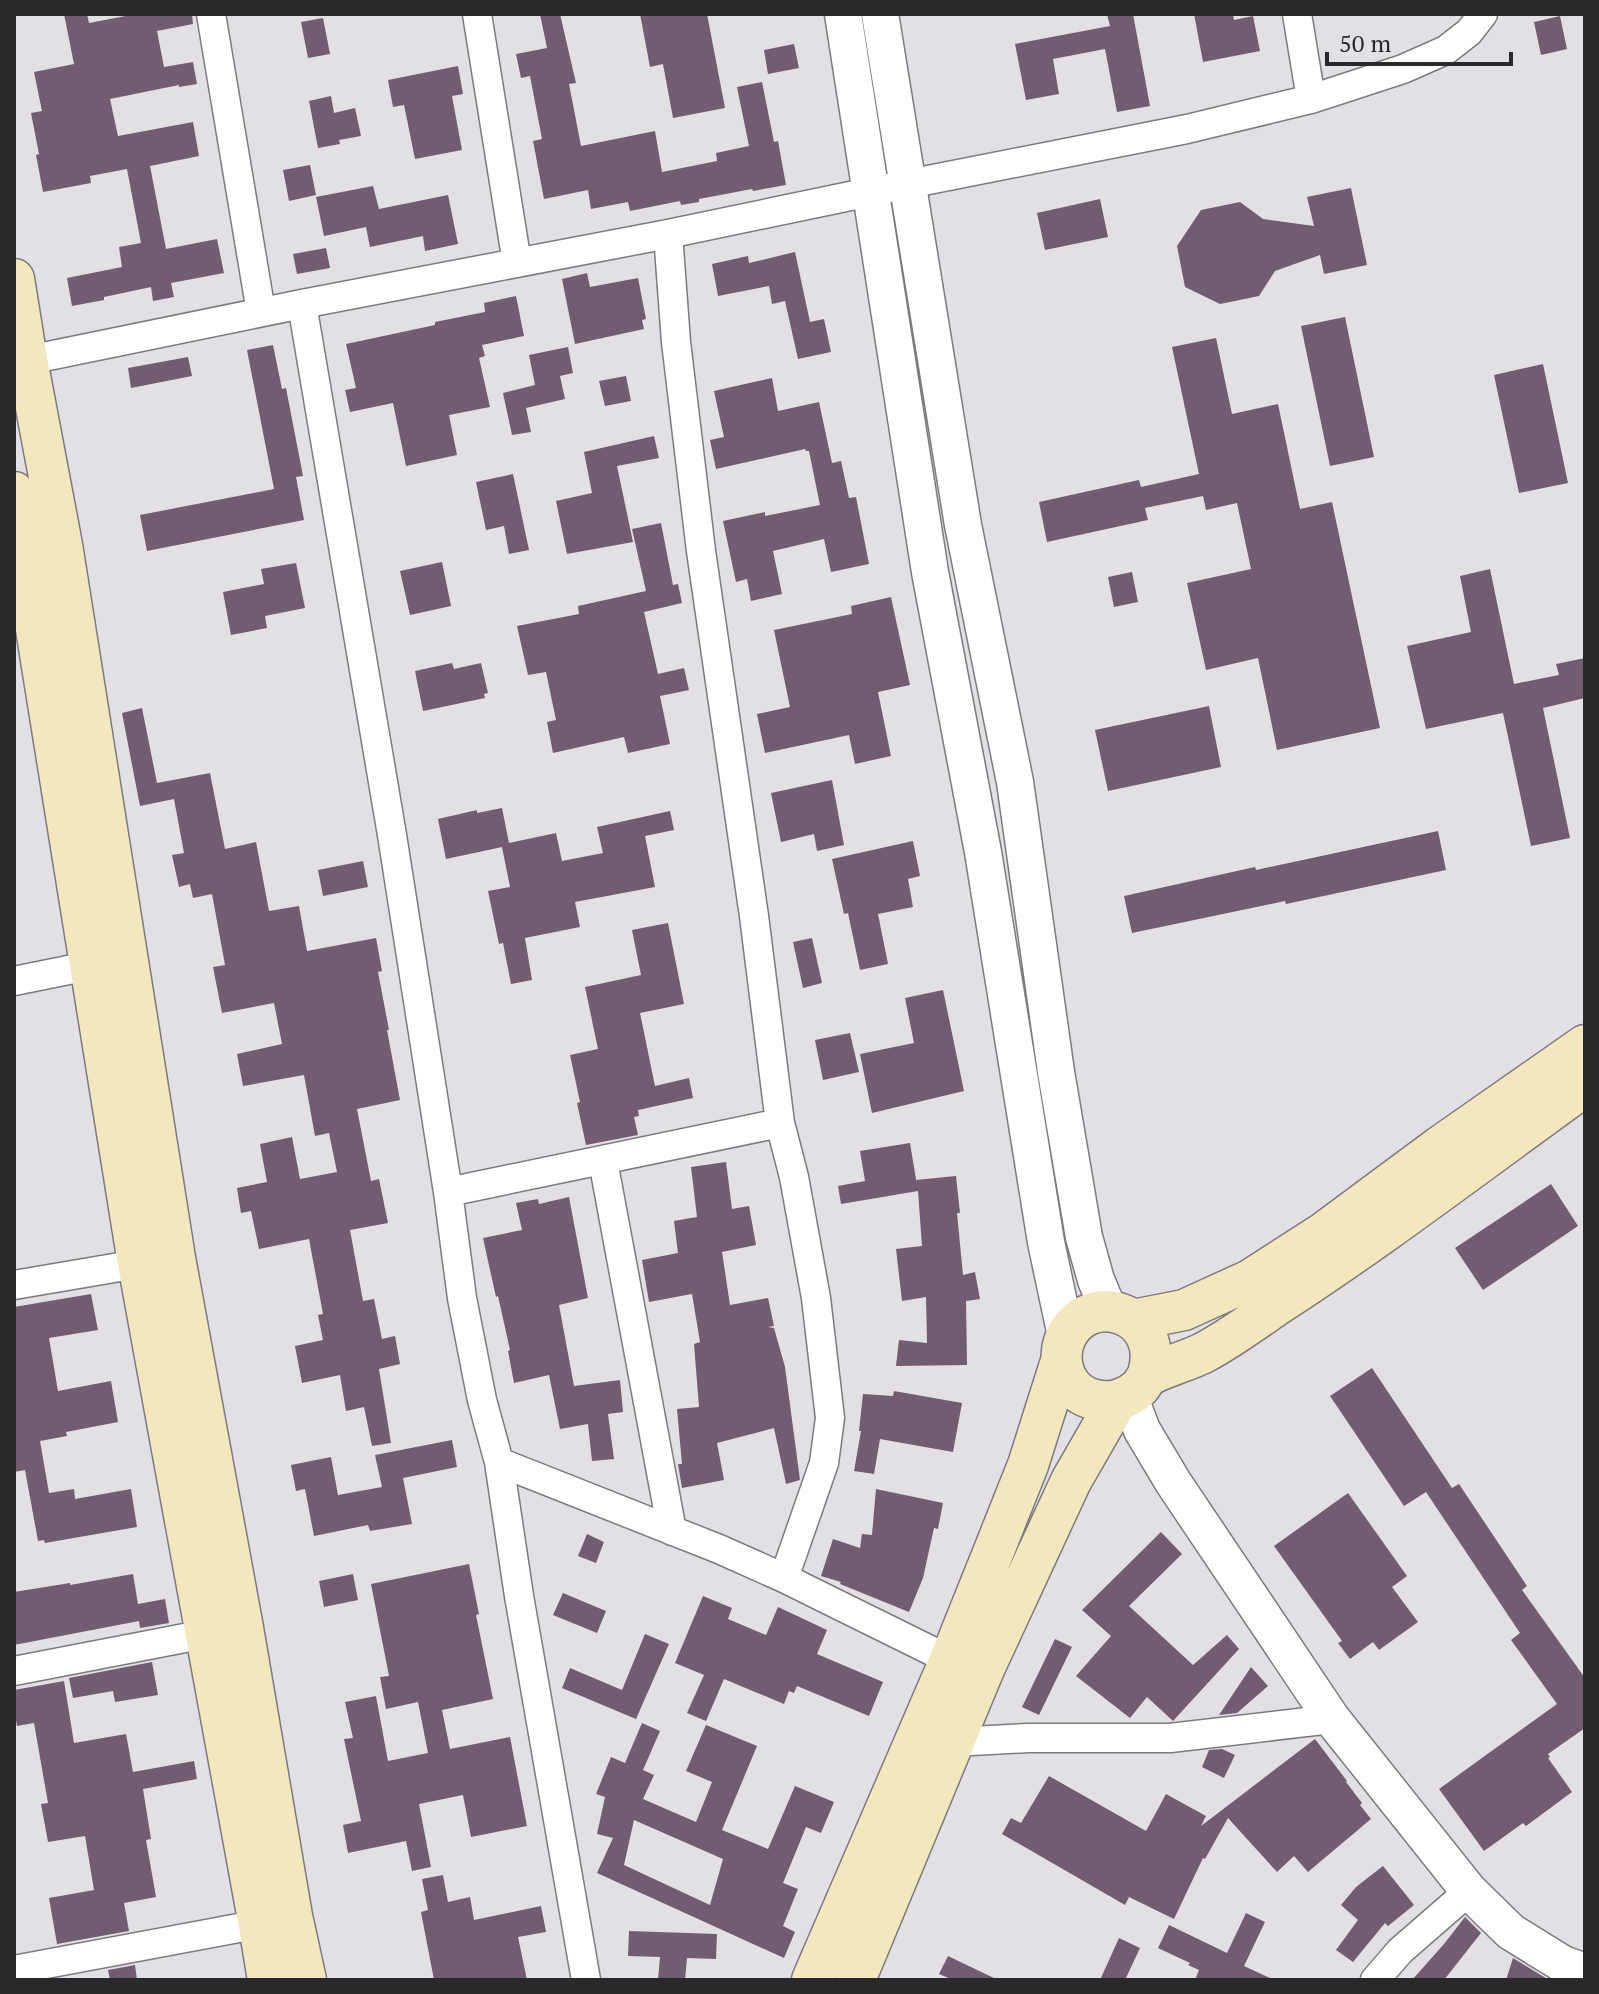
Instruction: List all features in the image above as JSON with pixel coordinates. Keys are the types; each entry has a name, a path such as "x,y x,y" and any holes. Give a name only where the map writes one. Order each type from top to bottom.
{"main road":[{"path":"14,279 20,362 62,545 110,962 157,1260 276,1921 306,1980"},
{"path":"14,492 110,962"},
{"path":"812,1980 950,1660 1028,1465 1074,1325 1096,1312 1121,1315 1184,1310 1250,1280 1323,1233 1585,1045"},
{"path":"1064,1348 1064,1373 1080,1393 1104,1402 1131,1391 1204,1353 1276,1306 1585,1086"},
{"path":"855,1980 984,1669 1071,1481 1151,1365 1152,1352 1143,1329 1121,1315"},
{"path":"268,1980 276,1921"}],"street":[{"path":"211,14 261,312"},
{"path":"477,14 517,263"},
{"path":"843,14 930,572 983,852 1064,1348"},
{"path":"880,14 963,525 1015,782 1056,1072 1084,1237 1096,1280 1121,1315"},
{"path":"1297,14 1311,99"},
{"path":"20,362 1187,129 1311,99 1403,69 1446,50 1469,32 1483,14"},
{"path":"668,234 676,342 701,551 754,916 780,1123 794,1177 816,1298 830,1418 824,1463 784,1578"},
{"path":"302,304 392,835 462,1298 482,1400 499,1462 519,1596 586,1980"},
{"path":"14,981 110,962"},
{"path":"448,1192 780,1123"},
{"path":"603,1161 672,1531"},
{"path":"14,1285 157,1260"},
{"path":"1131,1391 1142,1430 1173,1482 1332,1719 1469,1891 1511,1932 1563,1964 1585,1972"},
{"path":"499,1462 784,1578 950,1660"},
{"path":"14,1671 224,1630"},
{"path":"953,1742 1028,1738 1170,1738 1332,1719"},
{"path":"1375,1980 1400,1951 1469,1891"},
{"path":"14,1970 276,1921"}],"building":[{"path":"64,14 87,14 89,23 136,14 192,14 193,24 157,31 164,67 193,62 197,84 110,99 118,136 193,122 199,156 150,166 166,249 217,239 224,273 171,283 174,297 153,301 151,287 72,306 67,278 122,267 119,247 141,243 127,169 90,176 91,183 43,192 31,113 42,111 34,72 74,64"},
{"path":"540,14 560,14 576,83 569,84 581,146 655,131 662,172 717,161 716,153 749,146 737,87 762,82 786,185 699,199 699,202 681,205 680,201 630,211 628,202 591,209 588,190 544,199 533,141 542,139 530,76 521,78 516,54 547,48"},
{"path":"640,14 707,14 725,108 673,118 663,64 650,67"},
{"path":"1107,14 1133,14 1150,106 1117,112 1105,49 1053,59 1059,94 1026,100 1015,44 1110,26"},
{"path":"1194,14 1233,14 1234,20 1253,16 1260,51 1203,62"},
{"path":"1560,16 1567,49 1541,55 1534,22"},
{"path":"323,18 330,54 308,58 301,22"},
{"path":"794,44 799,68 768,74 764,50"},
{"path":"458,66 463,94 452,96 462,150 415,159 404,105 393,107 388,80"},
{"path":"331,96 334,113 355,108 361,136 318,148 309,101"},
{"path":"310,165 316,195 289,201 283,170"},
{"path":"373,186 379,209 448,195 458,244 425,251 423,236 370,247 366,227 324,236 316,197"},
{"path":"1351,188 1367,265 1324,274 1320,255 1275,271 1259,296 1220,304 1185,287 1177,246 1201,210 1240,202 1263,219 1314,226 1307,197"},
{"path":"1100,199 1108,237 1045,250 1037,213"},
{"path":"326,248 330,268 297,274 293,254"},
{"path":"795,252 810,322 824,319 831,352 798,359 785,301 772,304 769,286 718,296 712,264 748,256 749,263"},
{"path":"587,273 590,287 638,278 646,319 642,320 644,329 575,344 562,279"},
{"path":"516,296 524,336 482,345 485,356 479,358 490,407 449,415 457,455 406,466 393,403 350,412 345,390 356,388 346,344 485,312 484,303"},
{"path":"1345,317 1374,457 1330,466 1301,326"},
{"path":"1216,338 1232,414 1278,404 1300,509 1332,502 1380,728 1277,750 1258,658 1206,670 1187,583 1251,569 1237,503 1206,510 1203,496 1145,508 1148,520 1047,542 1039,502 1139,480 1141,487 1199,474 1172,347"},
{"path":"273,345 282,389 286,388 303,476 296,477 304,520 147,551 140,515 274,489 247,350"},
{"path":"568,347 573,373 560,376 565,399 526,408 531,432 512,435 503,393 535,385 529,355"},
{"path":"188,357 192,376 131,388 128,368"},
{"path":"1543,364 1568,483 1519,493 1494,375"},
{"path":"626,376 631,401 605,406 599,381"},
{"path":"772,378 778,411 819,402 832,463 841,461 849,498 856,497 869,564 831,572 824,539 773,551 782,594 751,601 747,579 736,582 723,521 820,505 809,451 805,449 716,469 710,440 724,437 714,391"},
{"path":"654,436 659,458 617,466 633,542 567,554 556,501 592,493 584,452"},
{"path":"513,474 529,550 509,554 504,526 486,530 476,482"},
{"path":"661,523 673,585 678,584 682,603 644,612 658,674 684,668 689,690 660,696 670,744 628,753 624,737 553,753 547,722 556,720 546,672 528,675 517,626 579,614 578,606 646,591 632,529"},
{"path":"442,562 451,606 410,615 400,571"},
{"path":"296,563 305,608 265,616 267,628 231,635 223,592 264,584 261,569"},
{"path":"1490,569 1514,684 1559,675 1556,664 1585,658 1585,698 1543,708 1570,838 1531,846 1503,713 1426,729 1407,646 1471,632 1460,576"},
{"path":"1132,572 1138,602 1114,607 1108,577"},
{"path":"891,597 910,685 878,692 891,756 855,764 849,735 765,753 757,714 790,707 774,630 852,614 851,606"},
{"path":"452,663 454,669 481,663 488,693 484,694 485,698 423,711 415,671"},
{"path":"1209,706 1221,767 1108,791 1095,730"},
{"path":"142,708 157,783 210,773 225,849 256,842 269,911 299,906 307,951 376,938 382,971 378,972 400,1100 357,1109 371,1181 379,1179 388,1223 350,1230 363,1301 374,1299 382,1339 395,1336 400,1364 379,1369 391,1443 372,1446 364,1407 346,1411 340,1375 302,1383 295,1346 323,1340 318,1315 323,1314 309,1239 259,1249 251,1211 241,1213 237,1188 267,1182 260,1144 292,1137 300,1179 337,1172 329,1133 315,1136 304,1075 243,1086 237,1054 282,1044 274,1003 222,1013 213,967 225,965 212,894 193,898 190,884 179,887 172,855 184,853 174,799 140,806 122,713"},
{"path":"832,780 844,845 817,851 814,834 781,842 771,793"},
{"path":"502,808 509,843 556,833 562,861 603,853 597,827 670,811 674,830 645,836 655,887 575,902 580,927 525,938 532,980 511,984 488,891 510,887 502,847 446,859 438,819"},
{"path":"1438,831 1446,870 1132,933 1124,896"},
{"path":"913,841 920,876 908,879 913,907 878,914 888,964 860,970 832,859"},
{"path":"363,861 368,887 323,896 318,870"},
{"path":"668,923 684,1004 640,1013 655,1086 689,1078 693,1098 638,1110 639,1116 634,1117 638,1135 586,1145 570,1055 598,1049 585,987 641,975 632,930"},
{"path":"812,938 822,983 803,988 793,942"},
{"path":"943,990 964,1091 872,1113 860,1054 914,1043 905,998"},
{"path":"850,1033 859,1072 823,1080 815,1040"},
{"path":"910,1143 916,1180 956,1176 963,1275 975,1272 980,1299 966,1301 967,1365 896,1366 899,1340 927,1343 926,1297 902,1301 896,1249 922,1246 918,1191 841,1204 838,1186 865,1181 860,1151"},
{"path":"726,1162 732,1209 749,1206 756,1245 722,1252 730,1305 768,1298 774,1326 768,1327 774,1328 785,1367 800,1480 786,1484 774,1428 717,1443 724,1480 682,1488 678,1464 682,1464 677,1409 699,1407 694,1344 700,1342 692,1294 649,1302 642,1260 678,1253 674,1221 697,1217 691,1167"},
{"path":"1551,1184 1578,1226 1483,1290 1455,1248"},
{"path":"569,1197 588,1298 559,1305 574,1386 620,1380 623,1412 608,1414 614,1459 592,1461 588,1424 560,1429 549,1375 514,1383 510,1350 483,1238 522,1230 516,1203 538,1199 539,1204"},
{"path":"91,1294 98,1330 49,1338 58,1391 111,1381 118,1422 66,1432 67,1436 40,1441 49,1493 74,1489 75,1499 131,1489 137,1527 45,1543 44,1540 38,1541 25,1470 14,1472 14,1307"},
{"path":"1372,1368 1452,1488 1459,1484 1527,1586 1522,1590 1585,1678 1585,1728 1548,1754 1572,1792 1526,1826 1523,1823 1484,1851 1439,1789 1557,1704 1511,1640 1520,1633 1426,1492 1404,1506 1330,1396"},
{"path":"894,1391 962,1403 953,1452 880,1439 874,1474 854,1471 863,1394 893,1396"},
{"path":"452,1440 457,1467 403,1478 412,1524 370,1531 368,1525 314,1536 305,1489 296,1491 291,1465 331,1457 338,1495 382,1487 375,1455"},
{"path":"876,1489 943,1503 923,1578 909,1612 821,1576 833,1539 860,1548 862,1534 872,1535"},
{"path":"1348,1493 1407,1576 1392,1587 1418,1622 1379,1650 1373,1642 1350,1659 1338,1643 1342,1641 1274,1546"},
{"path":"1161,1532 1182,1554 1129,1606 1193,1665 1227,1635 1239,1649 1173,1721 1147,1697 1130,1718 1076,1676 1111,1636 1082,1610"},
{"path":"587,1534 604,1542 596,1563 578,1556"},
{"path":"469,1564 493,1699 442,1710 450,1749 510,1737 527,1826 471,1837 463,1795 419,1804 431,1867 412,1871 406,1841 348,1853 343,1825 361,1821 344,1739 353,1738 345,1702 376,1696 388,1761 428,1753 418,1702 386,1709 380,1677 389,1676 371,1584"},
{"path":"133,1574 138,1604 165,1599 169,1623 140,1628 139,1621 14,1645 14,1592"},
{"path":"353,1574 358,1600 324,1607 319,1581"},
{"path":"563,1593 606,1611 597,1633 553,1615"},
{"path":"703,1596 732,1608 728,1619 766,1635 778,1607 827,1630 817,1654 883,1682 869,1716 797,1686 794,1693 789,1691 784,1704 724,1679 706,1721 687,1713 704,1675 675,1663"},
{"path":"645,1634 669,1644 636,1719 562,1688 570,1668 622,1690"},
{"path":"1055,1639 1072,1647 1039,1715 1022,1707"},
{"path":"152,1662 158,1695 115,1702 113,1691 73,1698 69,1678"},
{"path":"1251,1667 1268,1686 1237,1713 1219,1715"},
{"path":"64,1681 74,1743 126,1734 133,1772 194,1761 197,1779 143,1789 151,1839 146,1840 156,1897 124,1903 129,1931 57,1944 49,1898 94,1890 85,1836 48,1842 41,1804 48,1803 34,1723 17,1726 14,1690"},
{"path":"642,1723 660,1731 643,1770 654,1775 643,1799 696,1822 712,1782 686,1771 706,1725 757,1746 722,1830 768,1849 795,1786 834,1802 821,1833 806,1827 783,1883 798,1889 783,1926 795,1932 784,1958 597,1873 613,1838 597,1834 605,1797 596,1794 611,1757 625,1763","holes":["634,1820 723,1859 710,1905 624,1865"]},
{"path":"1315,1739 1371,1819 1308,1872 1294,1856 1277,1872 1228,1818 1203,1858 1174,1919 1129,1897 1125,1905 1002,1834 1011,1818 1021,1823 1049,1776 1146,1831 1166,1794 1206,1816 1201,1826"},
{"path":"1222,1749 1235,1755 1224,1778 1202,1767 1209,1750"},
{"path":"1383,1866 1414,1905 1388,1926 1385,1923 1353,1962 1336,1950 1358,1920 1341,1905 1356,1887"},
{"path":"443,1875 448,1902 470,1897 474,1920 541,1906 546,1932 518,1937 527,1980 434,1980 421,1912 428,1910 422,1879"},
{"path":"1246,1913 1265,1922 1244,1966 1274,1980 1195,1980 1199,1970 1158,1948 1169,1925 1227,1953"},
{"path":"1465,1917 1481,1933 1444,1980 1412,1980 1444,1944"},
{"path":"629,1931 717,1934 716,1959 687,1958 685,1980 658,1980 660,1957 628,1956"},
{"path":"1119,1938 1140,1948 1125,1980 1100,1980"},
{"path":"948,1956 998,1980 953,1980 939,1974"},
{"path":"1513,1958 1549,1980 1506,1980"},
{"path":"135,1965 137,1980 110,1980 108,1970"}]}
